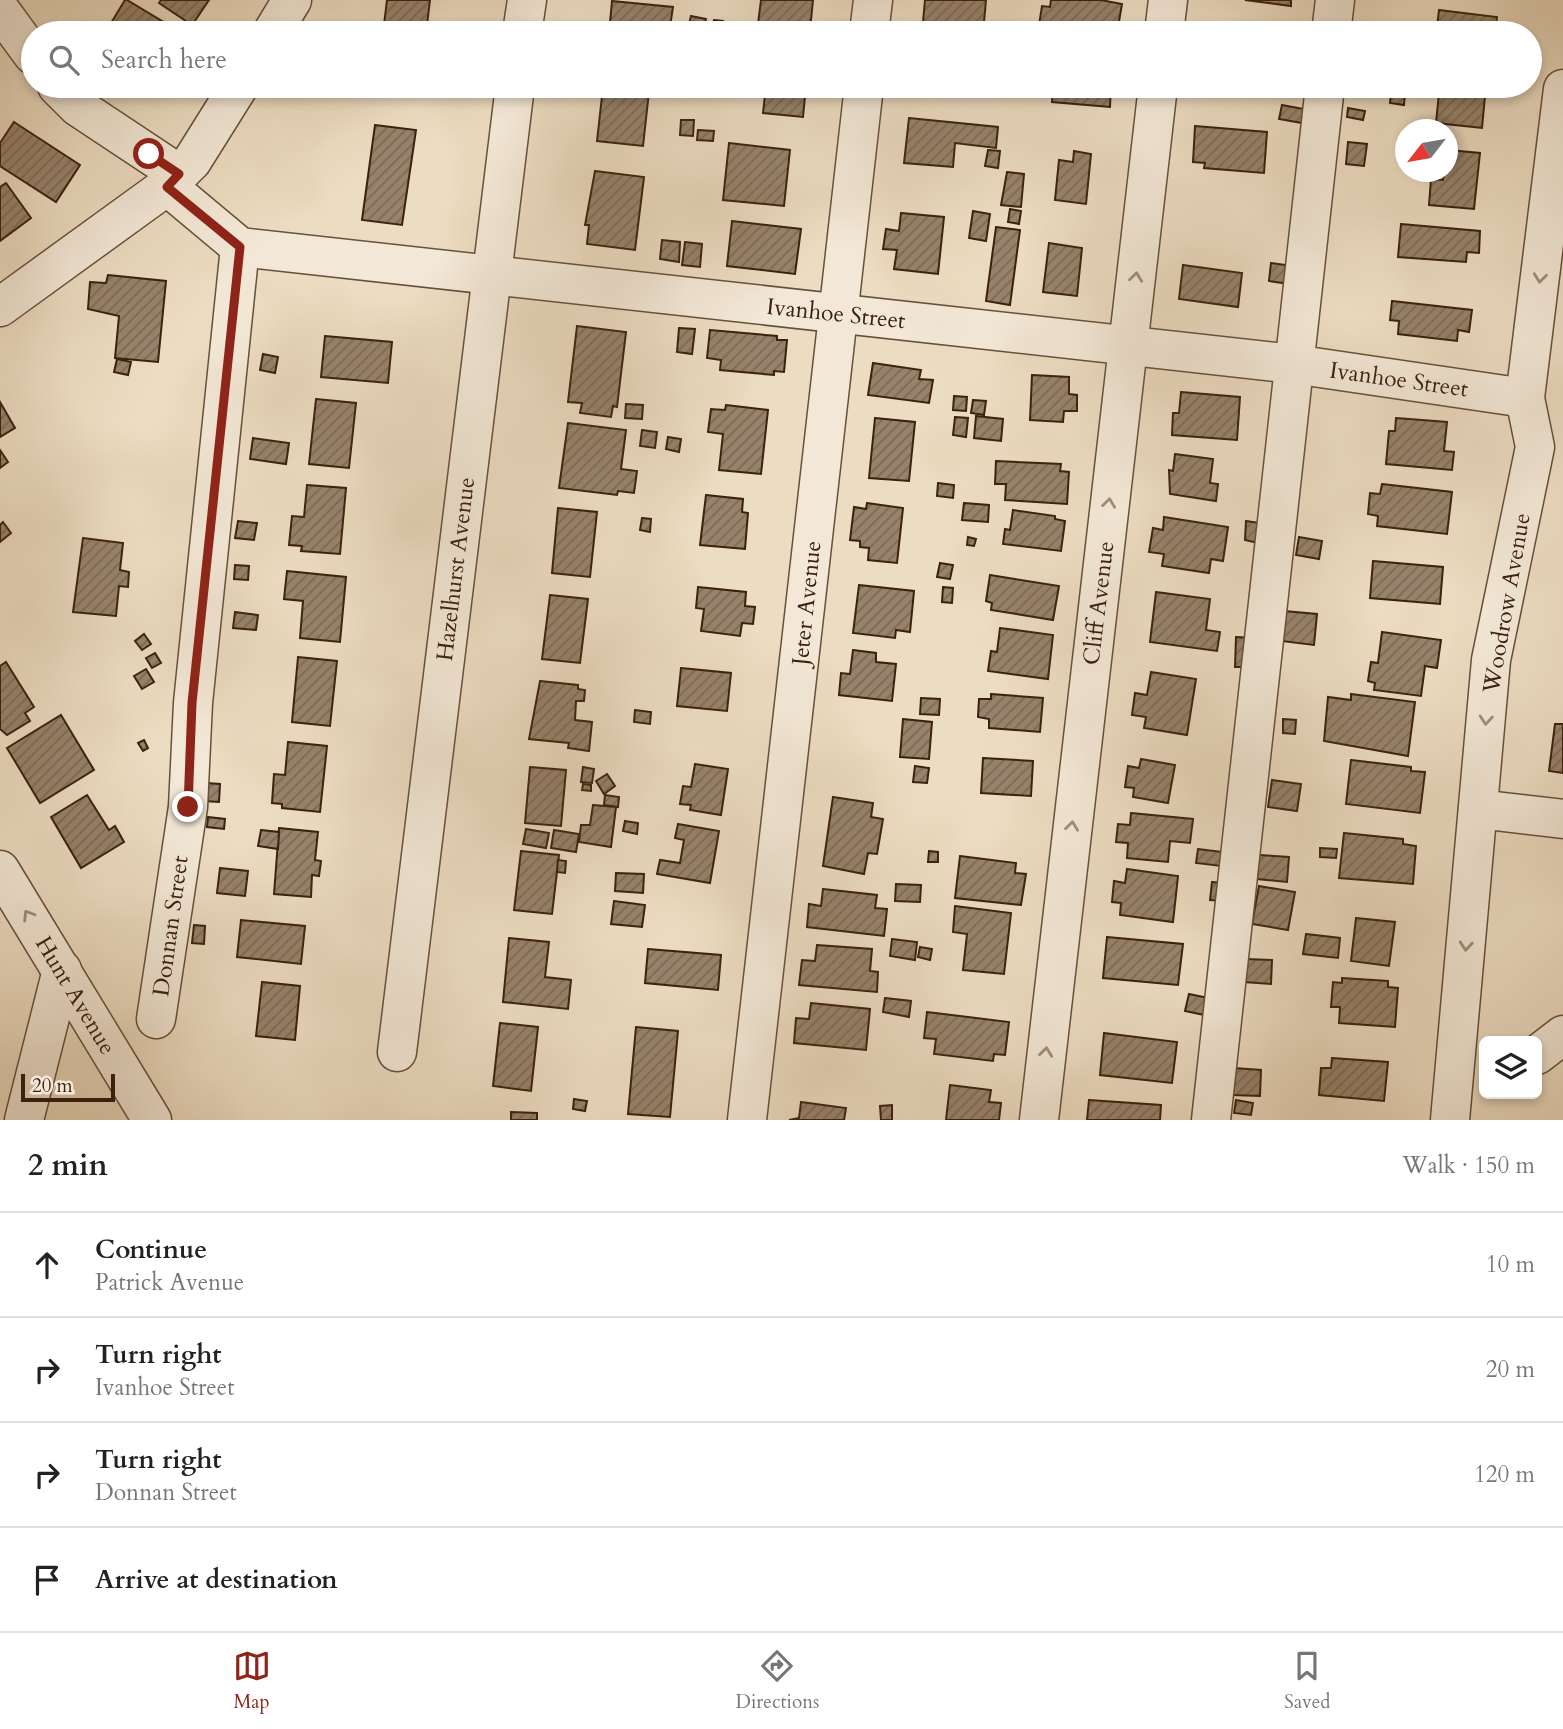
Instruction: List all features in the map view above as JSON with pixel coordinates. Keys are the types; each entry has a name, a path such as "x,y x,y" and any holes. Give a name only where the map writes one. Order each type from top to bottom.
{"street":[{"path":"279,21 292,0"},
{"path":"524,21 527,0"},
{"path":"870,21 873,0"},
{"path":"1165,21 1168,0"},
{"path":"1332,21 1335,0"},
{"path":"0,9 21,38"},
{"path":"69,98 173,180 240,247"},
{"path":"0,307 173,180 192,161 231,98"},
{"name":"Hazelhurst Avenue","path":"397,1052 513,98"},
{"name":"Jeter Avenue","path":"747,1120 863,98"},
{"name":"Cliff Avenue","path":"1039,1120 1157,98"},
{"path":"1211,1120 1324,98"},
{"name":"Woodrow Avenue","path":"1450,1119 1491,660 1549,437 1525,398 1562,114"},
{"name":"Ivanhoe Street","path":"240,247 1293,364 1525,398"},
{"name":"Donnan Street","path":"156,1019 188,807 192,703 240,247"},
{"path":"1478,809 1563,819"},
{"name":"Hunt Avenue","path":"0,870 62,970 145,1115"},
{"path":"24,1120 62,970"},
{"path":"1542,1051 1563,1035"},
{"path":"1450,1119 1479,1097"}],"building":[{"path":"127,0 162,21 112,21"},
{"path":"161,0 209,0 195,21 186,21 159,3"},
{"path":"387,0 430,0 427,21 384,21"},
{"path":"761,0 813,0 811,21 758,21"},
{"path":"925,0 986,0 984,21 923,21"},
{"path":"1051,0 1101,0 1122,4 1119,21 1040,21 1042,6 1050,7"},
{"path":"1245,0 1291,0 1291,6"},
{"path":"612,1 673,7 671,21 610,21"},
{"path":"1439,10 1497,17 1496,21 1438,21"},
{"path":"691,16 706,19 706,21 690,21"},
{"path":"602,98 648,98 643,146 597,141"},
{"path":"765,98 805,98 803,117 763,113"},
{"path":"1052,98 1110,98 1110,107 1052,102"},
{"path":"1390,98 1405,98 1404,105 1390,103"},
{"path":"1438,98 1485,98 1482,128 1458,125 1458,119 1436,119"},
{"path":"1282,105 1304,109 1302,123 1279,119"},
{"path":"1348,108 1365,111 1363,120 1347,117"},
{"path":"909,118 998,127 996,148 955,143 953,167 904,163"},
{"path":"681,120 694,120 693,136 680,135"},
{"path":"14,122 80,165 56,202 0,166 0,143"},
{"path":"375,125 416,130 402,225 362,220"},
{"path":"1195,126 1267,132 1264,173 1204,168 1205,163 1193,162"},
{"path":"698,130 714,131 713,141 697,140"},
{"path":"1348,142 1367,144 1364,166 1346,164"},
{"path":"729,143 790,150 784,206 723,200"},
{"path":"988,150 1000,151 998,168 985,166"},
{"path":"1074,151 1091,154 1086,204 1055,200 1059,160 1073,162"},
{"path":"1458,151 1480,153 1474,209 1429,205 1431,182 1458,182"},
{"path":"595,171 644,177 635,250 587,244 589,225 585,225"},
{"path":"1007,172 1024,174 1021,207 1001,205"},
{"path":"6,183 31,218 0,241 0,187"},
{"path":"1010,209 1021,211 1019,224 1008,222"},
{"path":"973,211 990,214 986,241 969,238"},
{"path":"901,213 944,217 938,274 894,269 897,250 883,249 886,229 899,231"},
{"path":"732,221 801,229 795,274 727,266"},
{"path":"1401,224 1480,231 1479,253 1467,252 1466,262 1398,257"},
{"path":"996,227 1020,230 1010,305 986,301"},
{"path":"662,240 680,242 679,262 660,259"},
{"path":"685,242 702,244 700,267 682,265"},
{"path":"1049,243 1082,248 1077,296 1043,292"},
{"path":"1271,263 1293,266 1290,284 1269,281"},
{"path":"1183,265 1242,273 1238,307 1179,299"},
{"path":"108,275 166,281 158,362 115,358 119,316 88,309 90,282 106,283"},
{"path":"1392,301 1472,310 1469,332 1458,330 1457,341 1398,334 1399,321 1390,320"},
{"path":"577,326 626,332 617,407 613,406 611,417 580,413 582,403 568,402"},
{"path":"679,328 695,329 692,354 677,352"},
{"path":"710,330 777,336 777,340 787,340 784,372 774,371 774,375 720,370 721,360 707,358"},
{"path":"325,336 392,342 388,383 321,377"},
{"path":"263,354 278,357 275,373 260,370"},
{"path":"117,359 131,362 128,375 114,372"},
{"path":"873,363 921,370 919,379 933,380 929,403 868,395"},
{"path":"1032,375 1069,377 1069,394 1077,395 1077,411 1064,411 1063,422 1030,420"},
{"path":"1181,392 1240,397 1237,440 1172,435 1173,413 1179,413"},
{"path":"954,396 967,397 966,411 953,410"},
{"path":"316,399 356,403 349,468 309,464"},
{"path":"973,400 986,401 984,415 971,413"},
{"path":"0,402 15,428 0,437"},
{"path":"626,404 643,405 642,419 625,418"},
{"path":"726,405 768,410 761,474 719,470 723,434 708,432 711,409 725,410"},
{"path":"976,416 1003,419 1001,441 974,438"},
{"path":"955,417 968,418 966,437 953,435"},
{"path":"875,418 915,422 909,481 869,478"},
{"path":"1396,418 1447,422 1444,451 1454,452 1452,470 1386,464 1389,431 1395,431"},
{"path":"568,423 626,430 621,469 637,471 634,493 618,491 617,495 559,488"},
{"path":"642,430 657,432 655,448 640,446"},
{"path":"668,437 681,439 679,452 666,449"},
{"path":"253,438 289,443 286,464 250,459"},
{"path":"0,450 8,462 0,468"},
{"path":"1175,454 1213,459 1210,483 1218,484 1216,501 1170,494 1169,470 1173,471"},
{"path":"996,461 1061,464 1060,471 1069,472 1067,504 1005,500 1006,484 995,484"},
{"path":"938,483 954,485 953,498 937,496"},
{"path":"1382,484 1452,492 1447,534 1377,526 1378,516 1368,514 1370,493 1380,494"},
{"path":"307,485 346,488 340,554 301,551 302,546 289,545 292,516 304,517"},
{"path":"706,495 743,499 742,512 748,513 745,549 700,545"},
{"path":"867,503 903,508 897,563 868,560 869,548 860,547 860,541 850,540 854,507 866,509"},
{"path":"964,503 989,505 988,522 962,520"},
{"path":"558,508 597,512 590,577 552,573"},
{"path":"1013,510 1055,516 1055,519 1065,521 1061,551 1003,544 1005,529 1010,530"},
{"path":"1164,517 1228,527 1223,561 1211,559 1209,573 1162,566 1164,554 1149,552 1153,528 1163,530"},
{"path":"642,518 651,519 650,532 640,530"},
{"path":"238,521 257,523 254,540 235,538"},
{"path":"1246,521 1260,523 1258,543 1245,540"},
{"path":"3,522 11,533 0,542 0,525"},
{"path":"968,537 976,539 974,546 967,545"},
{"path":"1299,537 1322,541 1319,559 1296,555"},
{"path":"83,538 123,543 120,570 129,572 128,587 119,586 116,616 73,612"},
{"path":"1373,561 1443,567 1440,604 1370,598"},
{"path":"940,563 953,565 950,579 937,577"},
{"path":"235,565 249,566 248,580 234,579"},
{"path":"287,571 346,577 340,642 300,638 303,601 284,599"},
{"path":"990,575 1059,586 1053,620 991,610 992,603 986,601"},
{"path":"859,585 914,591 910,632 896,630 895,638 853,633"},
{"path":"698,587 746,592 745,606 755,607 753,624 742,623 740,636 701,631 704,609 696,608"},
{"path":"943,587 953,588 952,603 942,602"},
{"path":"1156,592 1210,599 1206,630 1220,632 1217,651 1150,642"},
{"path":"550,595 588,599 580,663 542,659"},
{"path":"1284,611 1317,614 1314,645 1281,641"},
{"path":"235,612 258,615 256,630 233,628"},
{"path":"1000,628 1053,635 1048,679 988,671 991,651 997,652"},
{"path":"1382,632 1441,640 1437,668 1425,666 1421,696 1374,690 1375,683 1368,681 1371,662 1378,663"},
{"path":"144,634 151,644 142,650 135,641"},
{"path":"1236,637 1253,638 1252,667 1235,667"},
{"path":"853,650 876,653 876,662 896,664 892,701 839,695 841,673 850,674"},
{"path":"155,653 161,663 152,668 146,658"},
{"path":"298,657 337,661 330,726 292,722"},
{"path":"6,662 34,707 25,713 30,721 7,735 0,729 0,666"},
{"path":"681,668 731,673 727,711 677,706"},
{"path":"146,669 154,682 142,689 134,676"},
{"path":"1151,672 1196,679 1187,735 1144,728 1146,717 1132,715 1135,693 1147,695"},
{"path":"540,681 578,685 578,689 585,690 584,701 576,701 575,720 592,722 589,751 568,748 569,743 529,739"},
{"path":"991,694 1043,698 1040,732 989,728 989,719 978,717 979,699 991,699"},
{"path":"1351,694 1415,702 1408,756 1324,741 1328,697 1351,700"},
{"path":"921,698 940,699 939,715 920,714"},
{"path":"635,710 651,712 650,724 634,722"},
{"path":"61,715 94,770 40,803 7,748"},
{"path":"903,719 932,722 929,759 900,757"},
{"path":"1283,719 1296,720 1295,734 1283,733"},
{"path":"1555,724 1563,724 1563,773 1549,771"},
{"path":"144,740 148,748 143,751 138,743"},
{"path":"288,742 327,746 320,812 282,808 282,804 272,803 274,774 285,775"},
{"path":"983,758 1033,761 1031,796 981,793"},
{"path":"1141,759 1175,765 1168,803 1133,797 1134,788 1125,787 1128,766 1139,768"},
{"path":"1351,760 1411,767 1411,771 1425,772 1420,813 1346,804"},
{"path":"695,764 728,769 721,815 690,810 691,805 680,804 683,786 691,787"},
{"path":"915,766 929,768 927,783 913,782"},
{"path":"530,767 566,770 561,826 525,823"},
{"path":"583,767 594,769 592,783 581,782"},
{"path":"607,774 615,786 604,794 596,781"},
{"path":"1272,780 1301,784 1297,811 1268,807"},
{"path":"206,783 220,784 219,802 204,801"},
{"path":"583,784 591,785 591,791 582,790"},
{"path":"87,795 109,830 115,826 124,842 81,868 51,817"},
{"path":"605,795 619,797 618,807 604,805"},
{"path":"833,797 873,803 871,817 883,819 877,854 868,853 864,874 823,866"},
{"path":"593,805 616,807 611,847 579,842 581,825 590,825"},
{"path":"1131,813 1193,819 1190,843 1170,841 1168,862 1127,858 1128,843 1116,842 1118,824 1130,825"},
{"path":"208,817 225,819 224,829 207,827"},
{"path":"625,821 638,823 637,834 623,831"},
{"path":"678,824 719,831 710,883 657,874 660,860 680,863 684,840 675,838"},
{"path":"279,828 318,832 315,860 321,861 319,876 312,875 311,897 274,894"},
{"path":"526,829 549,833 546,848 523,844"},
{"path":"261,830 279,832 278,849 258,846"},
{"path":"554,830 579,834 576,852 551,848"},
{"path":"1344,833 1403,839 1403,844 1416,846 1413,884 1339,878"},
{"path":"1320,848 1337,849 1336,858 1320,857"},
{"path":"1198,849 1223,852 1221,866 1196,863"},
{"path":"521,851 559,855 552,914 514,910"},
{"path":"929,851 938,852 938,862 928,862"},
{"path":"1259,855 1289,857 1287,882 1257,879"},
{"path":"960,856 1016,863 1015,873 1026,874 1021,905 955,898"},
{"path":"558,860 566,861 565,873 557,872"},
{"path":"220,868 248,871 245,896 217,893"},
{"path":"1127,869 1178,876 1173,922 1120,915 1121,903 1112,902 1114,881 1125,883"},
{"path":"616,873 644,874 643,893 615,891"},
{"path":"1212,882 1225,883 1224,901 1210,900"},
{"path":"896,884 921,885 920,902 895,901"},
{"path":"1259,886 1295,892 1288,930 1252,924"},
{"path":"823,889 877,895 875,908 887,909 884,936 807,927 809,904 821,906"},
{"path":"614,901 645,905 642,927 611,924"},
{"path":"955,906 1011,913 1004,974 963,970 967,934 953,932"},
{"path":"1356,918 1395,922 1389,966 1351,961"},
{"path":"241,920 305,926 301,964 237,957"},
{"path":"194,925 205,926 204,944 192,943"},
{"path":"1306,934 1340,938 1338,958 1303,954"},
{"path":"1107,937 1183,944 1178,985 1103,978"},
{"path":"509,938 549,942 545,977 571,980 568,1009 503,1002"},
{"path":"892,939 917,942 915,960 890,956"},
{"path":"817,945 872,949 870,971 878,972 877,992 799,985 802,960 815,961"},
{"path":"920,947 932,949 930,960 918,957"},
{"path":"648,949 721,955 718,990 645,983"},
{"path":"1245,959 1272,960 1271,984 1244,982"},
{"path":"1342,978 1388,981 1388,987 1398,988 1395,1027 1339,1023 1340,1007 1331,1007 1333,982 1342,983"},
{"path":"262,982 300,986 295,1040 256,1036"},
{"path":"1189,994 1213,999 1209,1016 1185,1011"},
{"path":"885,998 911,1001 909,1017 883,1012"},
{"path":"811,1003 870,1009 866,1050 794,1043 796,1018 809,1019"},
{"path":"927,1012 1009,1022 1005,1055 994,1054 993,1061 934,1054 936,1039 924,1038"},
{"path":"500,1023 538,1027 531,1091 493,1086"},
{"path":"636,1027 678,1031 670,1117 628,1114"},
{"path":"1104,1033 1177,1042 1172,1083 1100,1075"},
{"path":"1332,1058 1388,1062 1384,1101 1319,1095 1321,1068 1331,1068"},
{"path":"1234,1068 1261,1070 1260,1096 1232,1095"},
{"path":"950,1085 991,1090 989,1102 1001,1103 999,1120 946,1120"},
{"path":"574,1099 587,1101 585,1111 573,1109"},
{"path":"1089,1100 1161,1105 1160,1120 1087,1120"},
{"path":"1236,1100 1253,1103 1251,1115 1234,1113"},
{"path":"801,1102 846,1108 844,1120 789,1120 799,1118"},
{"path":"892,1105 892,1120 881,1120 880,1106"},
{"path":"511,1112 537,1113 537,1120 511,1120"}],"route":[{"path":"149,154 179,174 167,187 240,247 192,703 188,807"}]}
